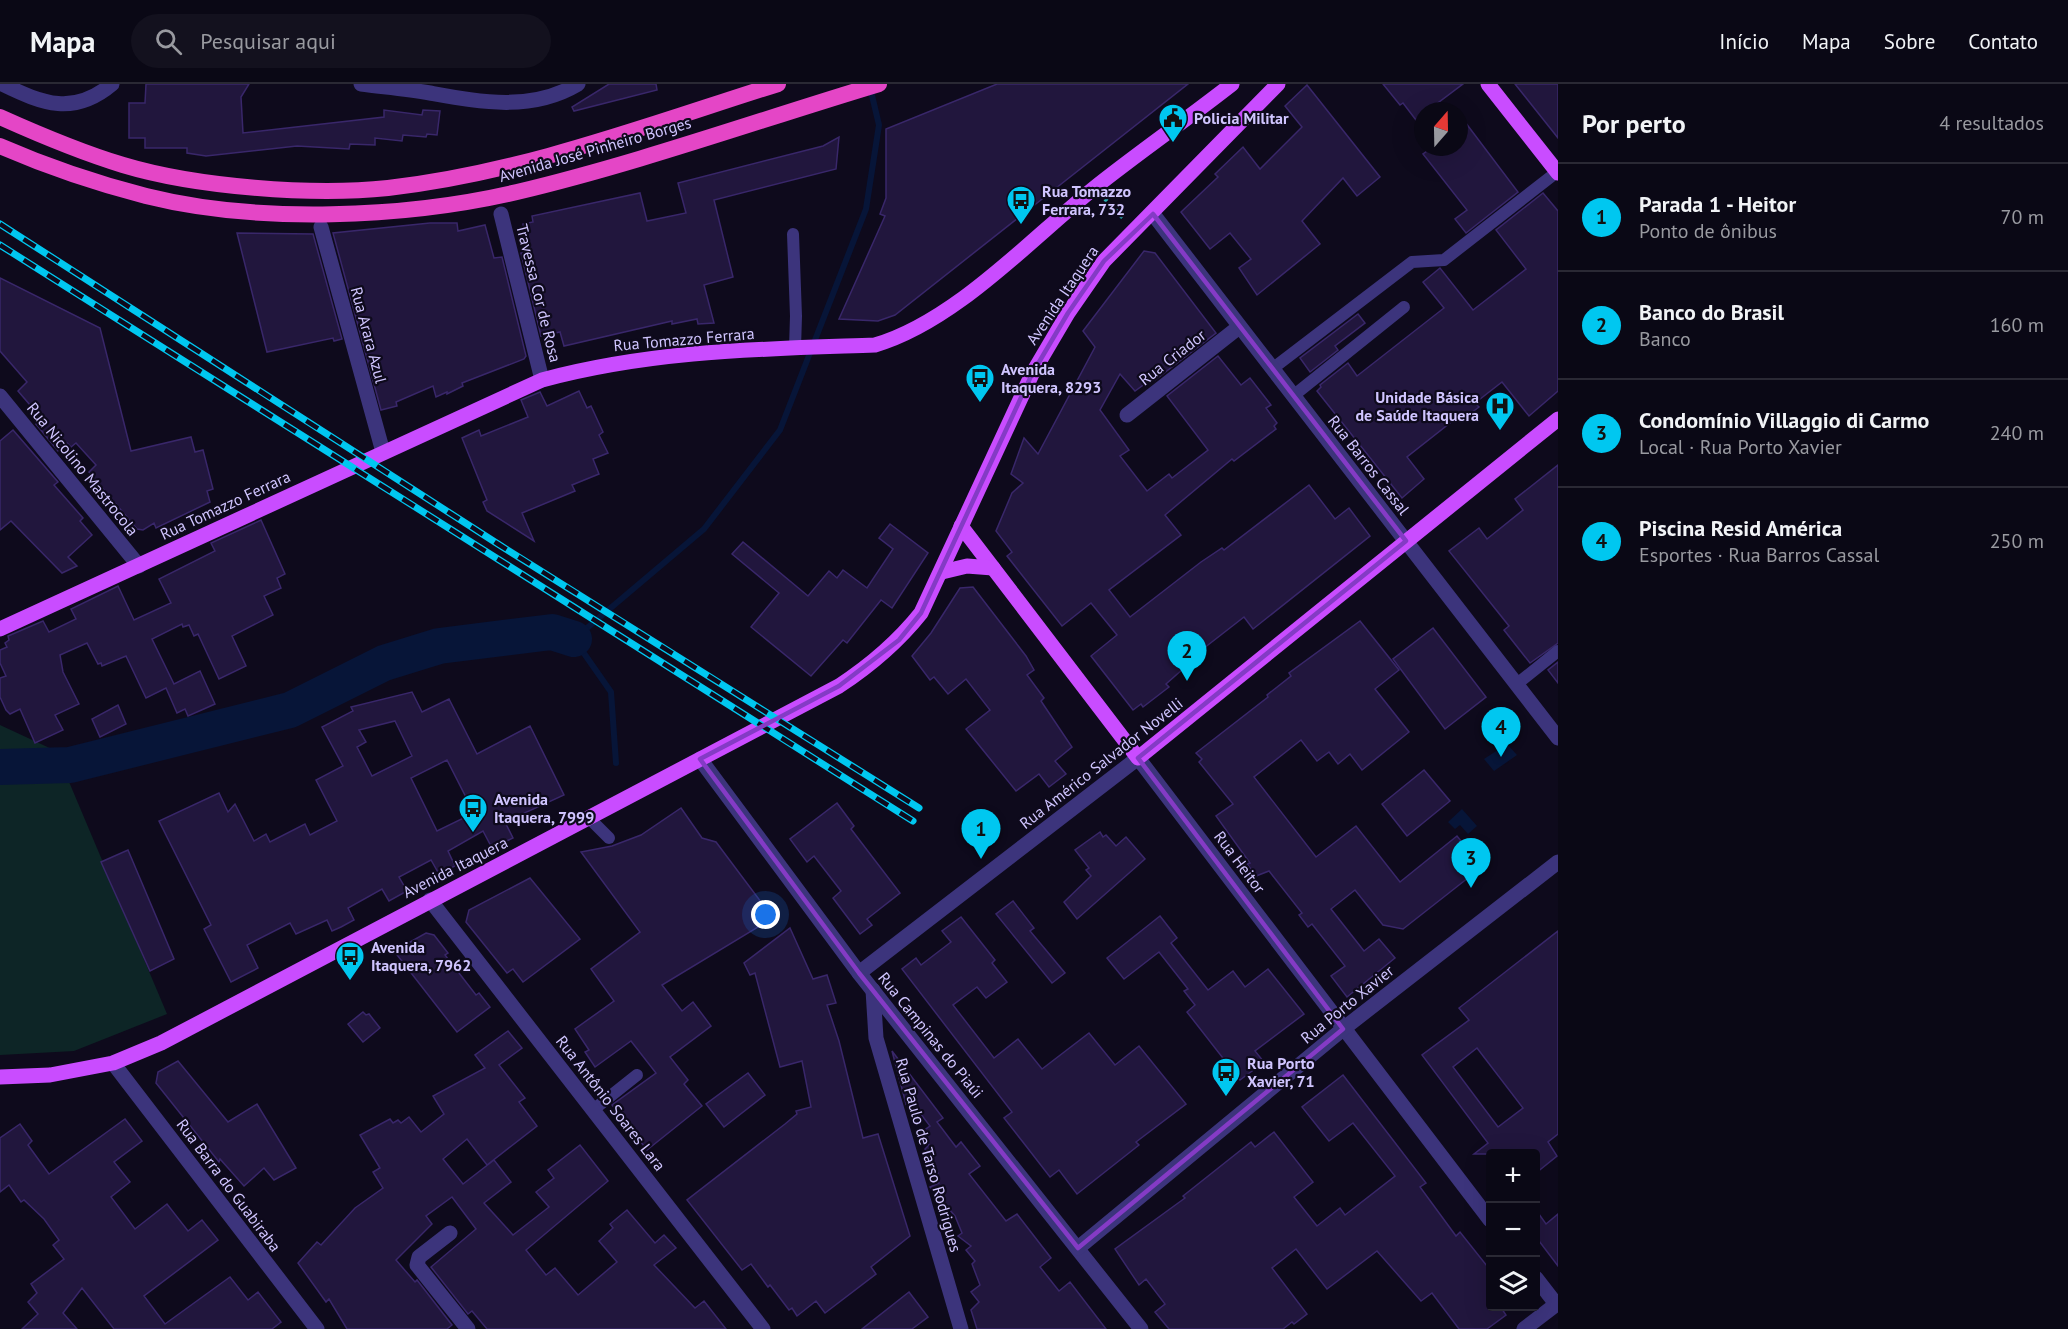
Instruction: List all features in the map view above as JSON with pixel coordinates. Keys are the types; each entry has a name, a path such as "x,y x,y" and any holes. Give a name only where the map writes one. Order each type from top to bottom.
{"highway":[{"name":"Avenida José Pinheiro Borges","path":"0,117 59,144 125,166 205,181 306,190 387,188 462,176 536,159 778,84"},
{"name":"Avenida José Pinheiro Borges","path":"0,146 54,169 148,196 239,211 325,214 410,209 515,192 583,174 879,84"}],"main road":[{"name":"Rua Tomazzo Ferrara","path":"0,628 542,380 626,360 696,352 875,345 902,338 929,322 976,288 1095,188 1232,84"},
{"name":"Avenida Itaquera","path":"0,1077 50,1075 113,1063 161,1043 839,686 873,664 899,640 921,613 1032,374 1062,323 1104,261 1153,214 1206,155 1278,84"},
{"path":"1488,84 1557,173"},
{"name":"Rua Américo Salvador Novelli","path":"1138,758 1558,419"},
{"name":"Rua Heitor","path":"961,526 1138,758"},
{"path":"942,572 967,566 993,568"}],"street":[{"path":"2,84 52,104 70,105 88,101 112,84"},
{"path":"361,84 415,88 475,102 505,104 540,99 578,84"},
{"name":"Travessa Cor de Rosa","path":"501,214 542,380"},
{"name":"Rua Barros Cassal","path":"1153,214 1558,738"},
{"name":"Rua Arara Azul","path":"321,227 382,452"},
{"name":"Rua Criador","path":"1127,415 1239,327"},
{"name":"Rua Nicolino Mastrocola","path":"0,396 139,566"},
{"name":"Rua Américo Salvador Novelli","path":"859,973 1138,758"},
{"name":"Rua Heitor","path":"1138,758 1486,1214"},
{"name":"Rua Campinas do Piaúi","path":"700,759 859,973 1141,1329"},
{"name":"Rua Porto Xavier","path":"1078,1248 1343,1029 1558,861"},
{"name":"Rua Antônio Soares Lara","path":"430,900 763,1329"},
{"name":"Rua Paulo de Tarso Rodrigues","path":"873,990 876,1038 962,1329"},
{"name":"Rua Barra do Guabiraba","path":"113,1063 316,1329"},
{"path":"450,1233 419,1257 417,1265 468,1329"},
{"path":"1524,1329 1557,1303 1540,1283"}],"lane":[{"path":"1272,369 1412,262 1444,260 1557,173"},
{"path":"793,234 798,348"},
{"path":"1293,396 1404,308"},
{"path":"1516,684 1558,651"},
{"path":"590,818 609,838"},
{"path":"593,1110 637,1075"}],"path":[{"path":"1095,188 1134,230"}],"highlighted area":[{"path":"1153,214 1406,541 1138,758 1343,1029 1078,1248 859,973 700,759 839,686 899,640 921,613 1032,374 1068,313 1104,261"}],"green space":[{"path":"0,725 56,751 167,1014 74,1051 0,1055"}],"water":[{"path":"1507,744 1517,755 1494,771 1484,759"},
{"path":"1462,809 1477,826 1468,834 1460,825 1455,829 1448,822"}],"building":[{"path":"146,84 249,84 241,97 243,133 384,117 384,110 422,115 423,110 440,111 437,135 427,134 426,137 403,135 402,141 375,138 375,145 350,144 349,149 297,146 206,156 187,153 187,148 145,148 145,138 129,138 129,103 145,103"},
{"path":"609,84 656,84 657,90 574,111 572,107"},
{"path":"997,84 1188,84 895,315 878,321 839,319 885,216 880,214 886,198 886,129"},
{"path":"1383,84 1463,84 1439,102 1414,102 1414,117 1403,103 1400,105"},
{"path":"1515,84 1558,84 1558,138"},
{"path":"1307,85 1380,177 1357,196 1343,178 1302,221 1320,244 1257,295 1239,268 1251,259 1230,233 1210,249 1181,212 1218,177 1215,174 1243,147 1260,169 1302,127 1285,106"},
{"path":"1468,126 1518,192 1466,233 1455,219 1467,210 1425,156 1468,156"},
{"path":"839,137 836,169 714,200 733,277 704,285 714,323 698,324 697,319 672,324 672,321 564,346 560,332 541,336 521,253 527,252 523,224 533,222 532,216 640,193 647,221 686,213 678,183 823,146"},
{"path":"1543,193 1558,211 1558,391 1529,416 1502,382 1475,403 1479,407 1462,420 1459,416 1407,457 1424,479 1402,498 1317,391 1320,385 1348,363 1357,376 1444,308 1423,282 1440,268 1473,310 1526,269 1496,230"},
{"path":"430,223 457,223 458,231 485,225 494,258 502,257 526,356 524,359 462,383 463,386 447,394 447,392 436,397 433,386 396,402 397,406 381,410 333,233"},
{"path":"237,233 313,234 342,339 334,341 333,338 267,352"},
{"path":"1144,251 1155,253 1216,333 1155,380 1153,378 1135,391 1120,374 1100,410 1129,450 1120,456 1147,491 1169,474 1172,478 1208,450 1167,396 1218,356 1241,385 1250,378 1271,405 1266,408 1277,423 1274,426 1276,429 1234,461 1232,459 1165,515 1181,535 1109,590 1130,617 1201,562 1222,548 1224,550 1309,485 1335,519 1349,508 1370,536 1253,629 1244,617 1190,659 1192,661 1166,684 1169,687 1143,707 1141,704 1133,710 1091,656 1117,635 1091,603 1062,626 1007,556 1012,552 996,531 1012,493 1023,483 1011,474 1024,438 1038,454 1095,347 1083,331"},
{"path":"0,278 100,328 131,451 191,437 195,452 203,450 213,489 207,491 210,502 156,528 154,523 143,530 137,529 89,472 96,465 76,443 71,447 67,443 58,451 36,424 42,419 18,391 27,382 0,351"},
{"path":"1358,314 1365,323 1335,346 1338,350 1310,372 1300,358"},
{"path":"579,391 587,408 591,406 603,432 599,435 608,453 593,459 599,474 572,485 575,491 522,513 534,541 487,511 483,502 487,500 462,438 479,430 481,436 528,417 521,400 540,392 547,406"},
{"path":"13,430 58,482 54,485 83,518 80,521 92,535 68,557 77,566 62,573 11,521 0,530 0,441"},
{"path":"1558,465 1558,643 1530,663 1504,630 1509,626 1449,551 1479,528 1487,539 1523,510 1515,499"},
{"path":"261,520 285,574 277,578 281,588 264,596 273,615 232,636 246,666 219,679 198,634 194,636 189,625 183,627 182,624 152,639 174,684 200,671 215,704 188,716 185,709 177,713 166,688 146,698 126,656 102,666 101,663 98,664 87,643 60,655 63,672 79,704 55,715 63,730 35,743 20,709 10,714 6,710 0,697 0,678 6,676 0,663 0,650 7,647 5,643 9,640 8,636 43,621 49,632 76,619 71,609 118,586 134,620 171,603 159,579 215,551 211,543"},
{"path":"890,524 928,553 892,608 881,600 847,643 843,640 811,676 751,627 779,593 732,554 743,542 808,596 829,571 837,578 843,570 867,588 893,549 879,538"},
{"path":"973,587 1026,656 1034,670 1027,675 1044,698 1041,701 1072,747 1055,761 1066,774 1049,787 1039,774 1016,791 966,729 990,710 966,679 948,694 934,677 930,680 912,656 931,633 960,588"},
{"path":"1360,621 1399,670 1375,689 1409,732 1362,770 1350,754 1338,764 1329,752 1317,761 1301,740 1254,777 1316,857 1356,826 1400,882 1457,836 1482,867 1403,929 1383,925 1355,890 1331,909 1364,951 1379,939 1395,958 1347,997 1331,976 1345,966 1312,924 1308,927 1299,915 1302,913 1269,871 1256,876 1247,864 1250,863 1216,816 1233,804 1199,762 1202,759 1196,753 1268,697 1267,695 1291,676 1289,673"},
{"path":"1433,628 1486,697 1445,729 1393,659"},
{"path":"1558,662 1558,683 1548,670"},
{"path":"412,692 422,712 449,699 477,754 530,726 564,795 505,822 513,838 492,848 483,831 448,851 455,866 439,874 431,860 399,877 407,891 389,901 382,889 348,908 354,920 341,927 332,931 327,920 296,934 290,923 247,945 258,968 231,982 204,929 211,925 159,821 219,793 228,812 235,804 254,841 266,834 270,842 305,824 310,835 337,821 316,780 343,766 322,727 353,711 351,707","holes":["395,721 412,756 372,776 357,747 366,742 359,730","447,760 474,813 437,831 411,778"]},
{"path":"118,705 126,724 100,737 92,719"},
{"path":"1424,770 1450,801 1407,836 1382,804"},
{"path":"837,803 854,826 851,829 900,893 867,919 872,925 860,934 833,898 841,891 814,856 807,862 790,839"},
{"path":"681,808 702,838 716,842 773,918 662,985 682,1011 693,1002 711,1026 670,1057 688,1080 684,1084 702,1106 647,1150 612,1105 656,1073 631,1041 595,1067 585,1052 589,1050 575,1029 614,1001 591,969 640,932 581,852 612,846 641,835"},
{"path":"1100,832 1116,846 1126,837 1145,859 1077,919 1064,902 1091,876 1086,870 1089,868 1075,850"},
{"path":"128,850 174,959 150,971 101,862"},
{"path":"530,878 580,939 523,982 513,969 507,973 466,922 469,910"},
{"path":"1013,901 1034,928 1030,931 1065,973 1052,983 996,914"},
{"path":"1160,916 1177,938 1171,943 1208,990 1233,971 1245,987 1268,969 1304,1014 1255,1051 1264,1062 1240,1080 1187,1012 1195,1005 1184,991 1188,989 1159,952 1124,979 1107,958"},
{"path":"961,917 995,960 992,963 1007,982 986,998 977,987 953,1005 994,1058 1018,1039 1042,1069 1089,1033 1115,1065 1139,1046 1186,1104 1136,1142 1139,1145 1077,1194 1059,1170 1050,1177 1004,1118 1012,1112 902,969 916,958 921,965 951,942 942,931"},
{"path":"790,928 813,979 827,975 836,1003 827,1005 839,1041 863,1138 878,1134 910,1236 871,1267 876,1274 825,1313 816,1301 797,1316 792,1308 789,1310 770,1285 768,1287 751,1264 742,1270 687,1200 785,1124 797,1114 796,1111 811,1107 802,1061 780,1067 755,973 750,975 744,963"},
{"path":"1558,931 1558,1134 1548,1142 1557,1156 1540,1170 1540,1149 1486,1149 1486,1154 1474,1154 1488,1143 1422,1055 1469,1020 1459,1008","holes":["1477,1048 1523,1108 1498,1127 1453,1067"]},
{"path":"426,933 434,935 448,953 445,955 476,995 479,993 490,1007 457,1032 394,951"},
{"path":"363,1012 366,1015 369,1014 380,1028 363,1042 348,1024"},
{"path":"508,1031 522,1048 499,1065 525,1098 519,1102 537,1126 487,1165 467,1139 443,1159 463,1184 494,1160 511,1182 484,1203 513,1235 549,1207 536,1192 554,1178 548,1170 580,1145 608,1181 526,1250 546,1275 555,1268 578,1295 617,1262 599,1241 613,1228 610,1224 627,1210 655,1243 664,1235 676,1248 654,1265 695,1308 704,1301 726,1329 487,1329 472,1311 468,1314 431,1267 476,1229 452,1197 426,1216 432,1224 396,1260 415,1282 417,1280 452,1325 447,1329 347,1329 329,1299 326,1302 298,1263 317,1242 321,1245 355,1208 383,1188 373,1172 380,1168 360,1135 390,1119 393,1123 398,1120 401,1123 409,1117 421,1132 444,1114 433,1096 485,1068 475,1055"},
{"path":"892,1051 943,1118 937,1122 956,1147 961,1142 980,1166 969,1174 1006,1221 1017,1214 1051,1258 1040,1267 1059,1291 1070,1282 1106,1329 977,1329 971,1310 979,1302 971,1292 980,1285 972,1264 975,1261 966,1250 971,1246 958,1236 962,1233 955,1216 930,1187 939,1183 933,1176 938,1173 929,1162 933,1159 925,1149 929,1145 920,1133 930,1126 910,1100 906,1104"},
{"path":"178,1061 228,1122 257,1104 296,1168 274,1180 264,1168 244,1186 220,1159 219,1162 156,1083 158,1072"},
{"path":"748,1073 765,1095 724,1127 706,1104"},
{"path":"1343,1075 1426,1183 1420,1187 1456,1236 1460,1232 1486,1265 1486,1311 1503,1311 1506,1315 1487,1329 1459,1329 1432,1293 1421,1301 1377,1251 1327,1289 1296,1249 1272,1268 1307,1314 1294,1324 1292,1322 1283,1329 1169,1329 1155,1312 1165,1304 1146,1279 1139,1285 1115,1249 1185,1198 1183,1196 1251,1142 1255,1147 1274,1132 1313,1182 1294,1197 1317,1226 1340,1208 1345,1215 1395,1176 1353,1123 1329,1141 1302,1107"},
{"path":"125,1119 142,1141 114,1162 130,1182 111,1197 135,1229 167,1204 188,1231 202,1220 218,1240 144,1296 165,1324 230,1277 248,1300 258,1292 281,1322 272,1329 114,1329 82,1288 63,1313 77,1329 22,1329 38,1314 28,1302 37,1293 31,1284 64,1259 53,1245 59,1240 44,1219 24,1200 21,1202 9,1185 0,1192 0,1138 20,1124 32,1141 28,1145 49,1174"},
{"path":"1558,1214 1558,1266 1540,1242 1540,1216 1546,1224"},
{"path":"909,1292 928,1317 912,1329 862,1329"}],"waterway":[{"path":"616,763 611,692 574,639 704,529 780,430 866,209 879,125 870,87"},
{"path":"0,767 70,765 290,710 384,663 439,646 552,632 574,639"}],"railway":[{"path":"0,224 498,544 919,808"},
{"path":"0,245 913,821"}],"place":[{"name":"Policia Militar","path":"1173,144"},
{"name":"Rua Tomazzo Ferrara, 732","path":"1021,226"},
{"name":"Avenida Itaquera, 8293","path":"980,404"},
{"name":"Unidade Básica de Saúde Itaquera","path":"1500,432"},
{"name":"Banco do Brasil","path":"1187,681"},
{"name":"Piscina Resid América","path":"1501,757"},
{"name":"Avenida Itaquera, 7999","path":"473,834"},
{"name":"Parada 1 - Heitor","path":"981,859"},
{"name":"Condomínio Villaggio di Carmo","path":"1471,888"},
{"name":"Avenida Itaquera, 7962","path":"350,982"},
{"name":"Rua Porto Xavier, 71","path":"1226,1098"}]}
